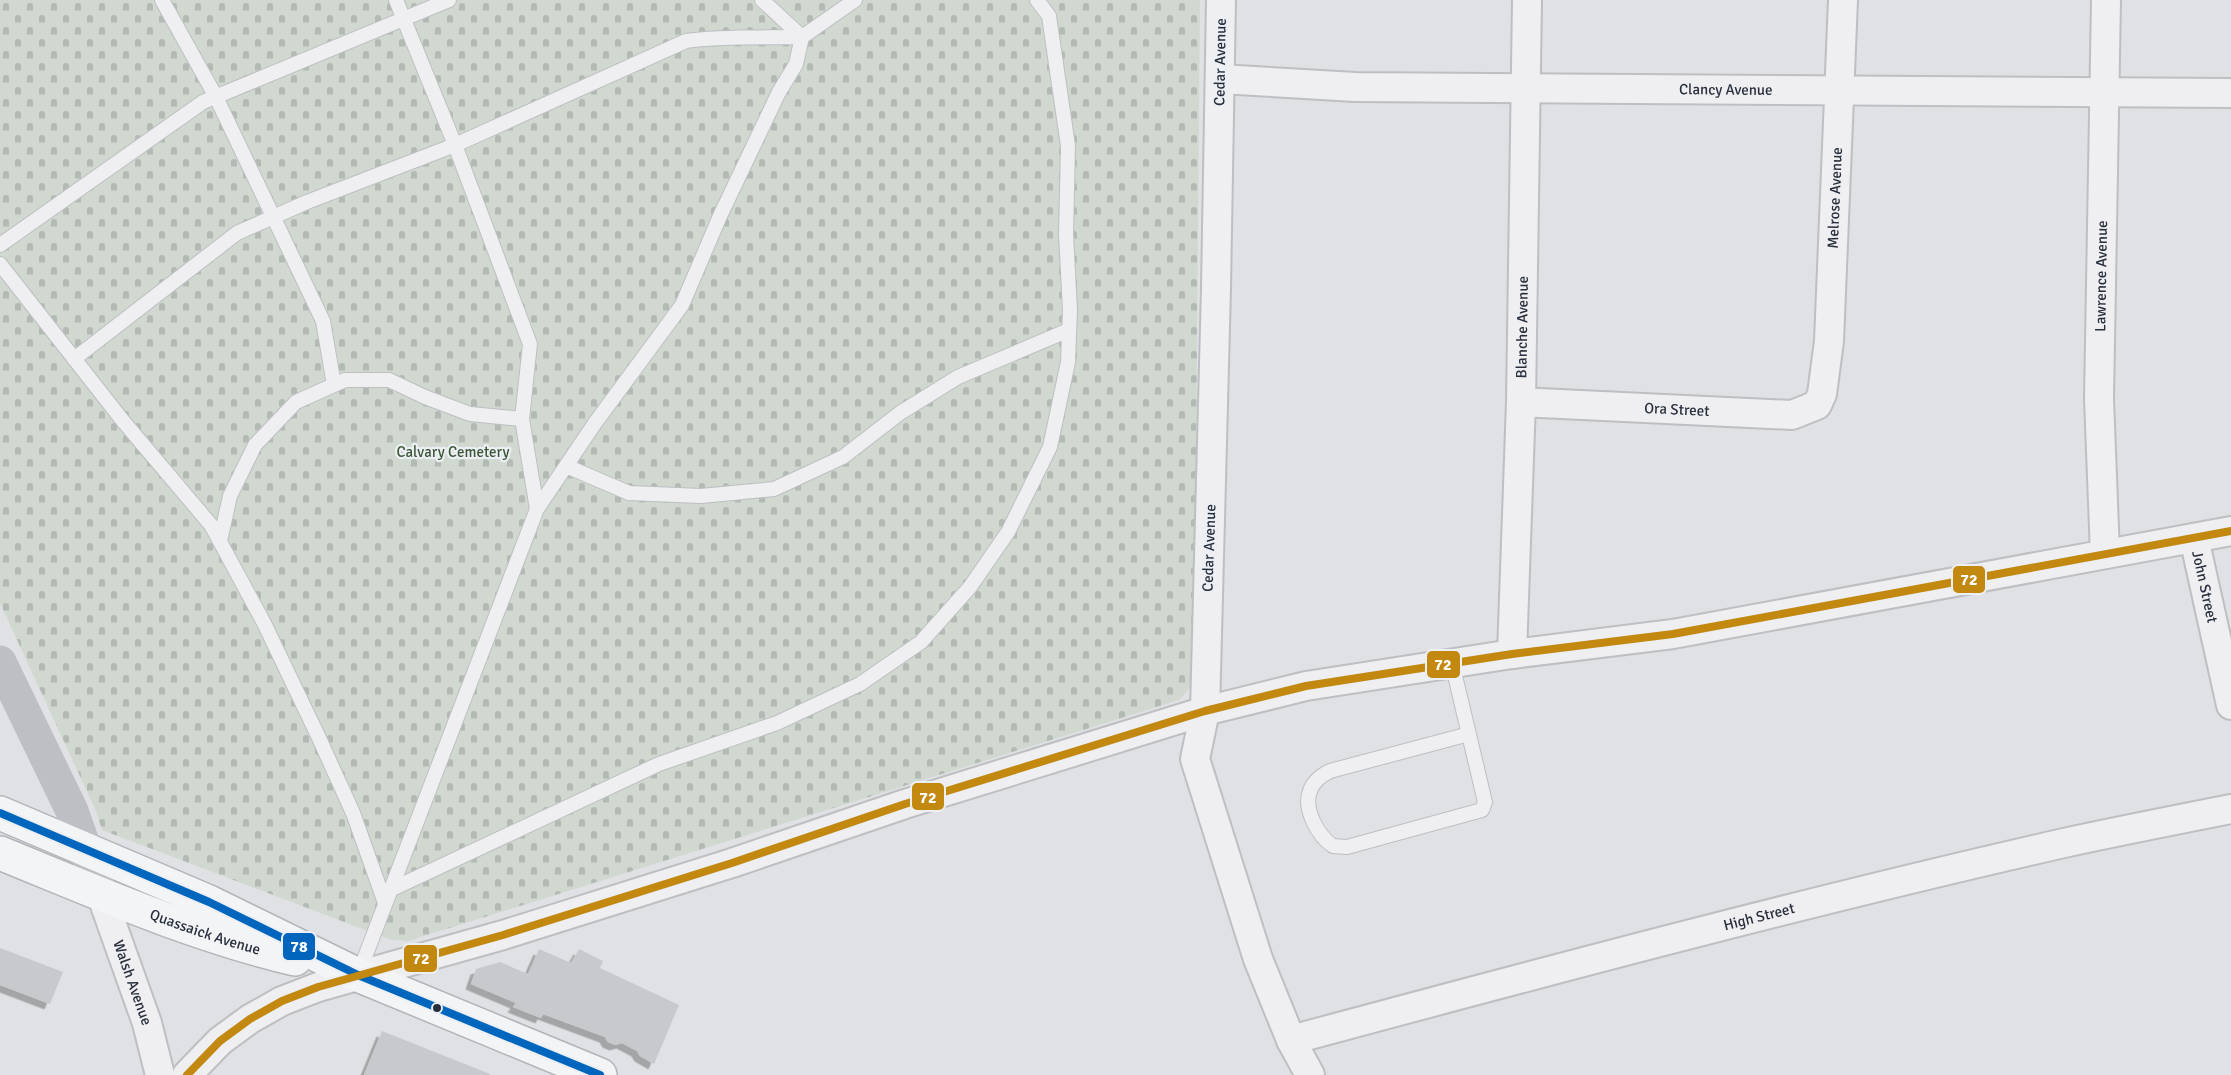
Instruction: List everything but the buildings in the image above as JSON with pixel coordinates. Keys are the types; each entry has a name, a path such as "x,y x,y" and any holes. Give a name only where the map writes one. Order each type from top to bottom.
{"highway":[{"name":"Quassaick Avenue","path":"0,813 209,902 358,975 600,1075"},
{"name":"Quassaick Avenue","path":"0,853 197,930 264,952 358,975"}],"main road":[{"path":"0,662 56,774 101,894"}],"street":[{"name":"Cedar Avenue","path":"1221,0 1205,711 1196,759 1258,959 1290,1040 1310,1075"},
{"name":"Blanche Avenue","path":"1512,654 1521,402 1527,0"},
{"name":"Melrose Avenue","path":"1822,394 1829,341 1843,0"},
{"name":"Lawrence Avenue","path":"2104,554 2099,399 2106,0"},
{"name":"Clancy Avenue","path":"1220,79 1355,87 2231,93"},
{"name":"Ora Street","path":"1521,402 1792,415 1817,405 1822,394"},
{"path":"187,1075 220,1041 250,1019 282,1001 318,987 503,934 732,863 905,804 1205,711 1306,686 1512,654 1673,634 2231,531"},
{"name":"John Street","path":"2194,538 2231,705"},
{"name":"High Street","path":"1290,1040 1588,960 1841,897 2065,843 2231,809"},
{"name":"Walsh Avenue","path":"101,894 147,1023 160,1075"}],"lane":[{"path":"162,0 216,97 323,321 334,385"},
{"path":"396,0 455,145 530,344 522,419 537,509"},
{"path":"0,245 203,102 449,0"},
{"path":"762,0 802,37"},
{"path":"74,359 237,233 307,202 455,145 686,41 719,37 750,39 802,37 855,0"},
{"path":"388,896 660,764 777,723 860,684 921,642 970,587 1008,532 1050,447 1068,362 1066,234 1068,146 1049,16 1037,0"},
{"path":"358,975 537,509 595,423 682,305 720,216 779,92 796,64 802,37"},
{"path":"0,264 123,421 211,525 264,623 319,738 388,896"},
{"path":"566,466 629,493 701,496 774,489 843,457 900,413 958,377 1069,330"},
{"path":"220,541 230,496 255,445 296,402 345,380 389,380 470,414 522,419"},
{"path":"1452,663 1469,734 1485,802 1485,807 1479,812 1347,847 1333,846 1318,831 1309,809 1308,794 1311,787 1324,774 1469,734"}],"green space":[{"name":"Calvary Cemetery","path":"0,0 1200,0 1194,683 1179,700 408,941 389,939 102,830 96,811 0,603"}],"transit line":[{"name":"72","path":"187,1075 220,1041 250,1019 282,1001 318,987 503,935 732,863 905,804 1205,711 1306,686 1512,654 1673,634 2231,531"},
{"name":"78","path":"0,813 209,902 358,975 600,1075"}]}
